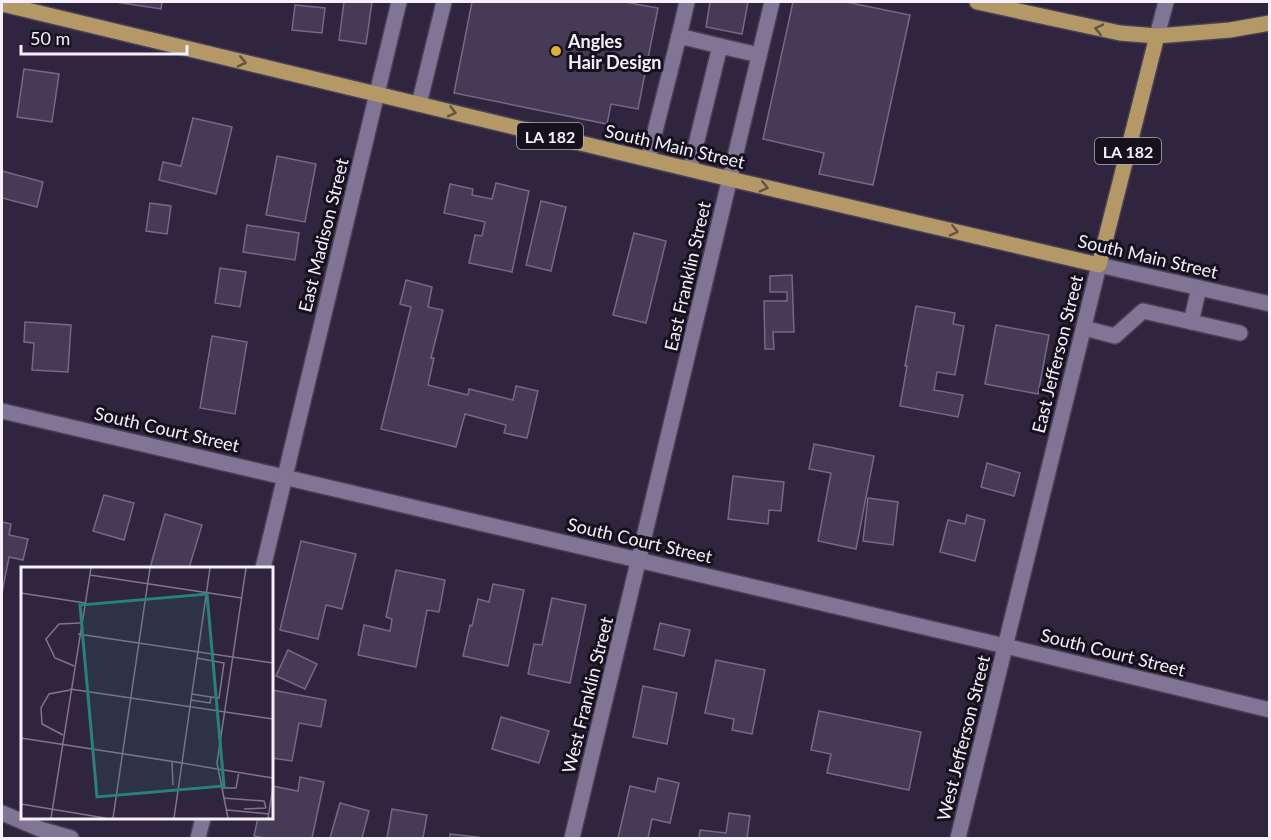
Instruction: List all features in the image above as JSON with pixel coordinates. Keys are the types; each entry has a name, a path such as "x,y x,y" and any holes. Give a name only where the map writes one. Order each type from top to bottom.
{"main road":[{"path":"977,2 1120,33 1157,36 1230,30 1269,23"},
{"name":"South Main Street","path":"2,4 1099,265"},
{"name":"East Jefferson Street","path":"1099,265 1157,36"}],"street":[{"name":"East Madison Street","path":"262,567 399,2"},
{"path":"419,104 444,2"},
{"path":"648,159 687,2"},
{"name":"East Franklin Street","path":"640,560 772,2"},
{"name":"East Jefferson Street","path":"1157,36 1166,2"},
{"path":"679,36 759,55"},
{"path":"690,169 720,46"},
{"name":"East Jefferson Street","path":"1005,646 1099,265"},
{"name":"South Main Street","path":"1099,265 1269,304"},
{"path":"1191,322 1199,288"},
{"path":"1084,328 1115,336 1143,311 1240,333"},
{"name":"South Court Street","path":"2,411 1269,710"},
{"name":"West Franklin Street","path":"572,838 640,560"},
{"name":"West Jefferson Street","path":"958,838 1005,646"},
{"path":"2,813 40,830 71,838"},
{"path":"198,838 203,819"}],"building":[{"path":"115,2 162,2 161,9"},
{"path":"344,2 372,2 366,44 339,40"},
{"name":"Angles Hair Design","path":"472,2 625,2 658,8 638,109 611,104 607,124 454,93"},
{"path":"710,2 748,2 742,34 706,27"},
{"path":"793,2 846,2 910,15 873,185 819,174 824,153 763,139"},
{"path":"295,5 325,8 322,33 292,30"},
{"path":"24,69 59,74 52,122 17,117"},
{"path":"193,118 232,127 216,194 159,180 163,162 181,166"},
{"path":"277,156 316,164 305,222 266,215"},
{"path":"2,171 43,182 37,207 2,198"},
{"path":"496,183 529,191 512,272 469,263 475,235 482,236 485,222 444,213 450,184 473,189 472,195 492,199"},
{"path":"541,201 566,207 551,271 526,265"},
{"path":"150,203 171,206 167,234 146,231"},
{"path":"247,225 299,233 295,260 243,252"},
{"path":"634,233 666,241 646,323 613,315"},
{"path":"220,268 246,272 240,307 215,303"},
{"path":"792,275 794,332 773,332 774,349 765,349 764,301 787,301 787,292 770,292 770,276"},
{"path":"406,280 432,287 428,307 443,310 431,358 434,358 428,385 468,395 469,389 513,400 516,386 538,391 527,438 504,433 506,425 465,414 456,447 381,429 411,307 400,304"},
{"path":"916,306 955,313 953,324 964,326 955,375 937,372 934,390 963,395 958,417 900,406"},
{"path":"25,322 71,325 68,372 32,370 34,343 24,342"},
{"path":"996,325 1049,335 1038,394 985,384"},
{"path":"212,336 247,342 235,414 200,408"},
{"path":"814,444 874,456 856,549 818,541 831,473 809,469"},
{"path":"987,463 1020,473 1014,496 981,487"},
{"path":"733,476 784,482 781,511 769,510 768,524 728,519"},
{"path":"104,495 134,503 124,540 93,531"},
{"path":"868,498 898,502 893,545 863,541"},
{"path":"165,514 202,525 189,567 150,567"},
{"path":"967,515 985,520 975,561 940,552 948,520 965,524"},
{"path":"2,522 11,524 9,535 28,539 23,560 9,557 2,593"},
{"path":"301,541 356,554 342,609 326,605 318,639 280,630"},
{"path":"396,570 445,580 439,612 427,610 416,667 358,655 364,625 390,631 392,619 386,617"},
{"path":"493,584 524,590 508,666 463,656 478,599 489,602"},
{"path":"552,598 586,605 570,683 528,674 534,644 542,645"},
{"path":"660,623 690,630 684,656 654,649"},
{"path":"288,650 317,664 305,689 276,676"},
{"path":"716,660 765,670 752,734 732,730 734,719 705,713"},
{"path":"643,686 677,693 667,744 633,737"},
{"path":"273,690 326,700 321,727 299,723 292,761 273,758"},
{"path":"819,711 921,732 909,790 827,773 831,754 811,750"},
{"path":"501,717 549,731 539,763 492,749"},
{"path":"300,777 324,782 312,838 254,836 258,819 273,819 273,786 298,791"},
{"path":"658,778 679,783 670,823 652,819 648,838 618,838 630,786 655,792"},
{"path":"340,803 369,811 362,838 330,838"},
{"path":"392,809 427,815 423,838 387,838"},
{"path":"729,813 750,816 747,838 699,838 700,830 726,833"},
{"path":"450,834 478,837 450,838"}],"place":[{"name":"Angles Hair Design","path":"556,51"}]}
